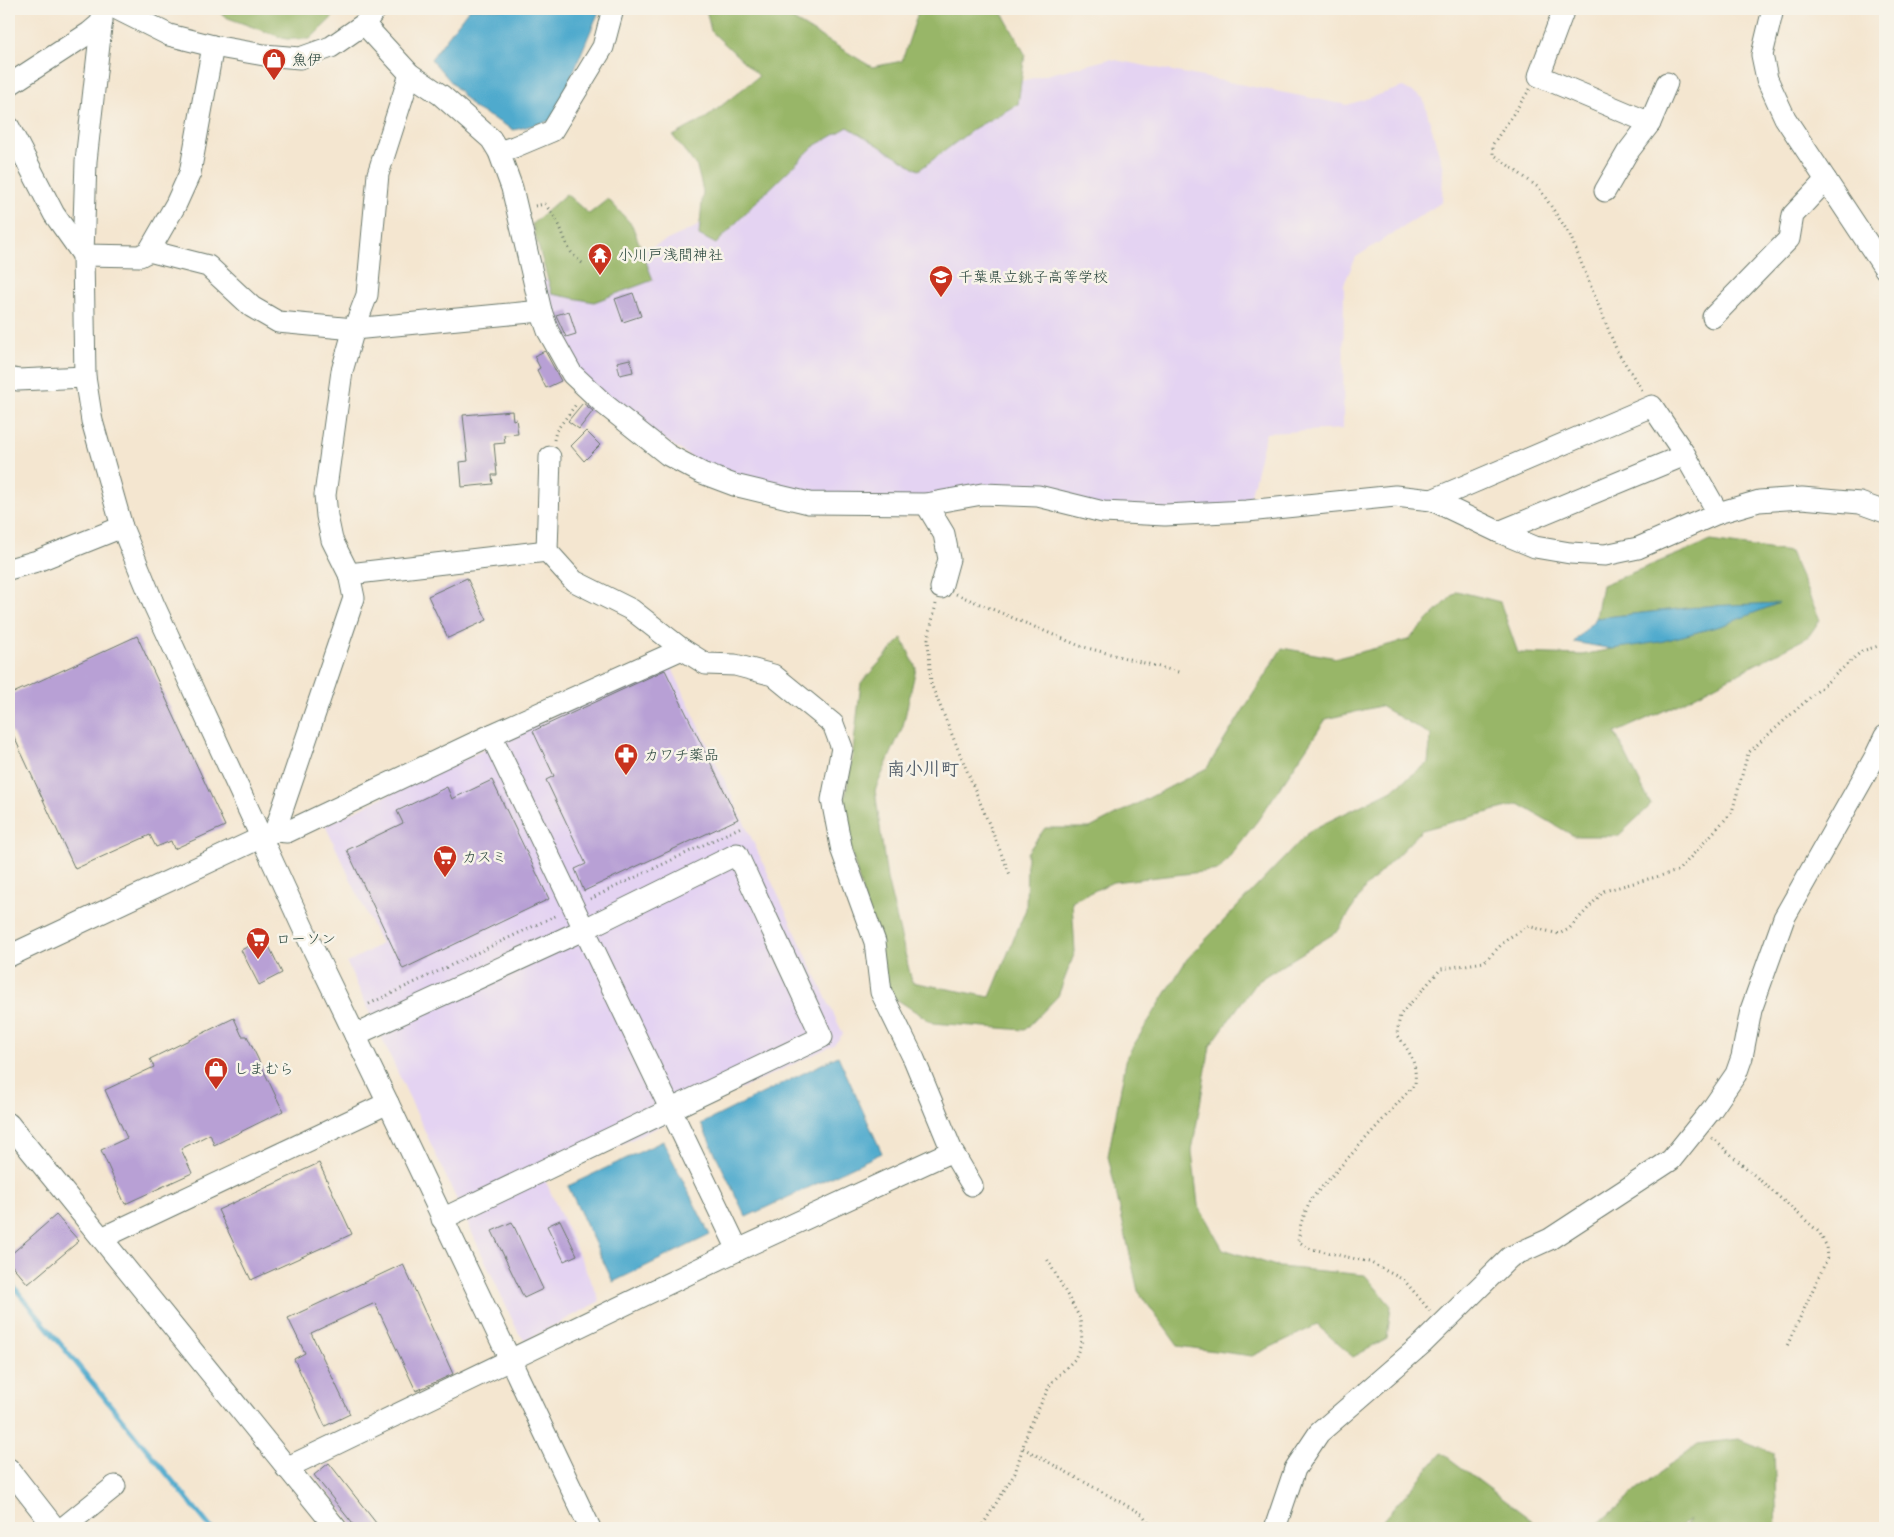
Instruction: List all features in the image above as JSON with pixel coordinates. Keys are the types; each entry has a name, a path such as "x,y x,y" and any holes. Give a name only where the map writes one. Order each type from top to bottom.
{"street":[{"path":"499,152 552,131 603,47 613,9"},
{"path":"1564,9 1539,76 1650,123"},
{"path":"1773,9 1762,55 1767,80 1785,118 1885,269"},
{"path":"107,13 169,35 213,46 264,55 300,58 331,48 370,16 410,74 441,95 463,114 491,139 499,152 512,188 541,311 548,331 572,374 587,389 668,455 702,473 734,485 809,503 926,504 982,494 1038,496 1103,512 1164,515 1247,511 1395,496 1432,500 1535,547 1570,553 1605,555 1638,548 1718,513 1759,501 1802,498 1860,504 1885,512"},
{"path":"9,84 89,33 107,13"},
{"path":"107,13 86,161 84,255 85,377 92,421 122,527 154,605 268,834 304,930 356,1035 590,1528"},
{"path":"84,255 140,256 149,251 176,204 190,173 213,46"},
{"path":"268,834 354,598 349,574 332,540 325,495 342,371 354,328 367,295 378,174 410,74"},
{"path":"1605,191 1627,153 1650,123 1667,83"},
{"path":"9,127 54,214 84,255"},
{"path":"1713,317 1789,239 1793,215 1826,180"},
{"path":"149,251 208,266 252,307 278,322 354,328 541,311"},
{"path":"9,378 18,380 85,377"},
{"path":"1432,500 1652,406 1686,455 1718,513"},
{"path":"1499,532 1686,455"},
{"path":"550,457 547,551 574,581 632,610 682,649 706,664 735,665 773,675 833,724 842,748 832,800 842,851 875,942 881,992 914,1059 952,1151 972,1185"},
{"path":"926,504 944,534 949,559 940,588"},
{"path":"9,569 37,561 122,527"},
{"path":"349,574 547,551"},
{"path":"9,956 268,834 288,832 491,735 682,649"},
{"path":"491,735 738,1250"},
{"path":"1275,1528 1295,1470 1319,1433 1423,1343 1510,1258 1550,1239 1671,1160 1698,1126 1736,1074 1742,1057 1750,1010 1784,918 1874,759 1885,736"},
{"path":"356,1035 585,929 736,854 741,863 822,1037 442,1219"},
{"path":"102,1238 388,1103"},
{"path":"9,1124 336,1528"},
{"path":"286,1468 738,1250 952,1151"},
{"path":"9,1469 55,1528"},
{"path":"63,1528 115,1486"}],"path":[{"path":"1539,76 1493,144 1493,154 1539,188 1570,235 1617,351 1652,406"},
{"path":"545,204 558,222 567,247 574,258 585,265"},
{"path":"550,457 556,431 587,389"},
{"path":"1011,877 931,684 928,639 940,588 1080,646 1182,673"},
{"path":"1442,1325 1404,1280 1370,1262 1308,1248 1298,1241 1300,1224 1311,1199 1415,1084 1416,1073 1413,1058 1397,1034 1400,1015 1441,968 1484,962 1507,939 1528,926 1559,934 1569,930 1604,891 1678,870 1732,812 1748,753 1862,651 1885,644"},
{"path":"1698,1126 1820,1232 1826,1245 1827,1259 1787,1346"},
{"path":"979,1528 1016,1473 1028,1430 1051,1383 1075,1359 1082,1341 1080,1318 1046,1257"},
{"path":"1023,1448 1142,1514 1153,1528"}],"shaded area":[{"name":"千葉県立銚子高等学校","path":"1110,59 1347,105 1403,87 1423,98 1443,168 1442,202 1356,257 1344,284 1343,429 1266,433 1247,511 1165,515 1038,496 926,504 734,485 587,389 534,281 590,275 696,227 750,155 849,104 1001,86"},
{"path":"669,662 843,1034 834,1045 545,1180 600,1301 525,1341 518,1332 347,963 381,944 325,825"}],"green space":[{"path":"214,9 341,9 310,39 286,39 228,18"},
{"path":"706,9 775,9 872,67 902,61 918,9 1000,9 1025,54 1018,104 975,128 919,170 848,127 813,147 716,244 699,235 703,191 697,167 673,136 706,118 759,76 711,31"},
{"path":"566,194 589,214 608,199 632,225 653,280 594,302 552,294 532,224"},
{"path":"1710,541 1790,552 1820,620 1808,637 1681,703 1615,733 1651,805 1618,836 1574,836 1519,804 1422,830 1365,888 1338,931 1257,981 1210,1046 1192,1151 1198,1205 1223,1249 1279,1267 1365,1275 1391,1306 1387,1339 1353,1357 1317,1325 1252,1356 1178,1346 1138,1291 1108,1156 1127,1056 1187,959 1311,830 1392,790 1428,763 1431,735 1380,706 1326,719 1258,820 1219,870 1113,882 1072,901 1075,952 1058,996 1025,1030 933,1023 890,995 842,817 852,759 861,683 902,638 916,668 903,726 875,790 887,879 912,982 990,997 1026,909 1027,853 1045,828 1090,828 1207,768 1282,648 1337,658 1408,640 1457,591 1500,602 1518,653 1582,655 1702,631 1777,604 1706,606 1596,618 1602,585"},
{"path":"1739,1439 1774,1453 1777,1528 1685,1528 1689,1519 1679,1528 1594,1528 1641,1487 1698,1444"},
{"path":"1442,1453 1542,1528 1379,1528 1384,1519"}],"water":[{"path":"469,9 600,9 553,120 514,130 474,108 431,59"},
{"path":"1779,603 1724,625 1660,642 1612,649 1574,642 1596,618 1706,606"},
{"path":"838,1056 882,1153 746,1217 701,1124"},
{"path":"663,1141 710,1235 613,1282 568,1186"}],"building":[{"path":"633,293 641,316 623,322 615,299"},
{"path":"569,311 576,334 566,337 556,315"},
{"path":"545,351 561,381 546,388 537,370 540,368 534,356"},
{"path":"630,359 633,372 620,375 617,362"},
{"path":"583,403 593,411 579,429 568,421"},
{"path":"512,411 513,420 516,419 518,434 504,435 505,443 494,444 497,475 492,475 493,484 462,487 460,462 468,461 463,415"},
{"path":"586,431 600,445 584,461 571,446"},
{"path":"467,578 487,620 448,638 428,596"},
{"path":"137,636 225,826 174,849 171,841 156,847 150,835 75,869 9,726 9,695"},
{"path":"665,670 738,819 584,891 575,869 586,864 546,780 554,776 533,731"},
{"path":"492,780 549,899 403,969 347,850 403,823 397,811 447,787 452,799"},
{"path":"265,938 282,973 259,985 241,950"},
{"path":"234,1018 242,1036 247,1036 283,1111 214,1145 210,1134 181,1149 192,1173 125,1204 101,1150 127,1138 105,1090 154,1067 150,1059"},
{"path":"319,1163 352,1234 251,1280 218,1210"},
{"path":"56,1215 79,1241 28,1284 9,1262 9,1256"},
{"path":"560,1220 577,1255 564,1261 547,1226"},
{"path":"512,1222 543,1289 524,1298 492,1231"},
{"path":"403,1264 453,1374 416,1391 375,1303 311,1333 350,1414 325,1426 294,1359 305,1353 288,1318"},
{"path":"329,1463 380,1528 356,1528 314,1475"}],"waterway":[{"path":"9,1281 211,1528"}],"place":[{"name":"魚伊","path":"274,81"},
{"name":"小川戸浅間神社","path":"600,276"},
{"name":"千葉県立銚子高等学校","path":"941,298"},
{"name":"カワチ薬品","path":"626,776"},
{"name":"カスミ","path":"445,878"},
{"name":"ローソン","path":"258,960"},
{"name":"しまむら","path":"216,1090"}],"district":[{"name":"南小川町","path":"923,769"}]}
